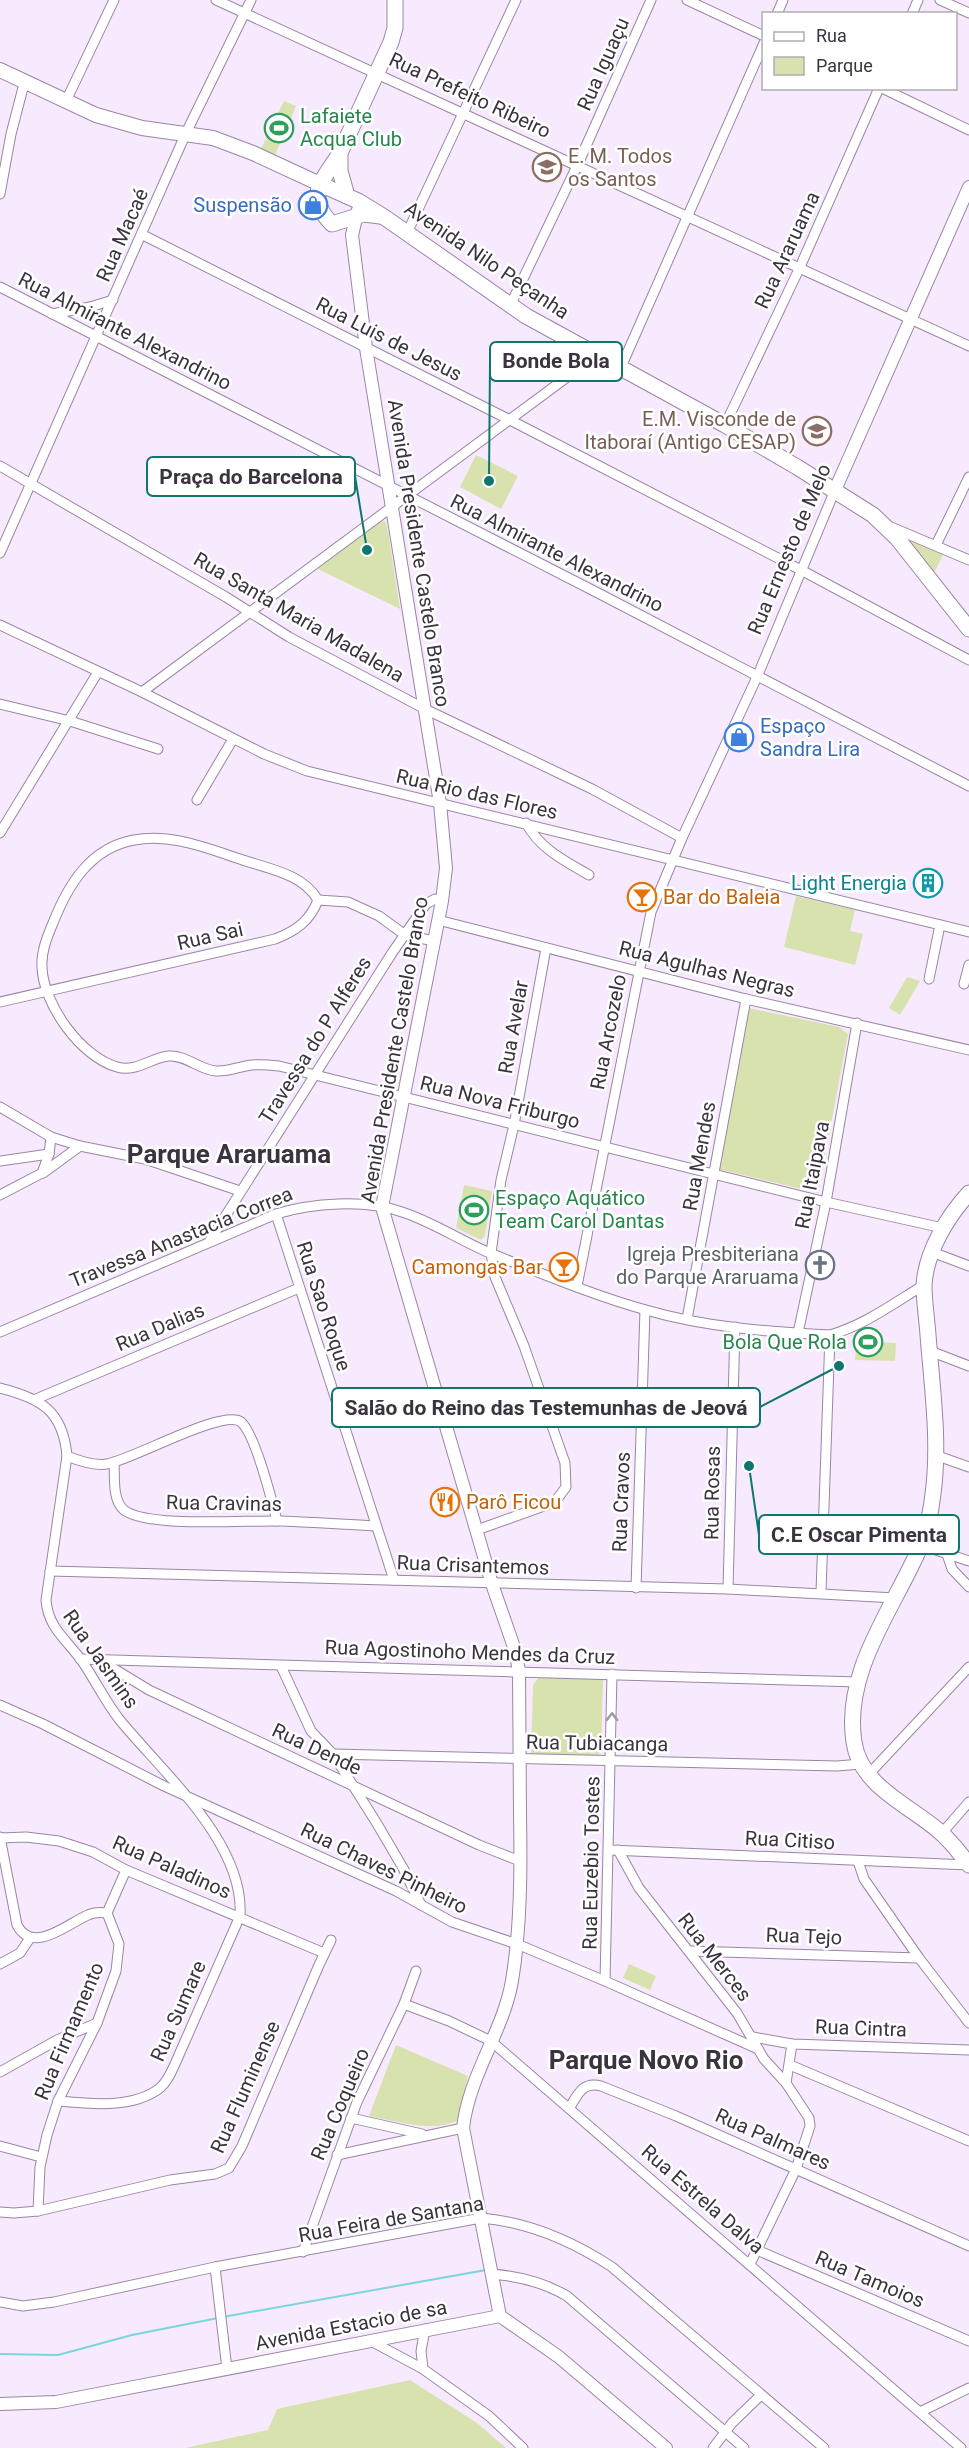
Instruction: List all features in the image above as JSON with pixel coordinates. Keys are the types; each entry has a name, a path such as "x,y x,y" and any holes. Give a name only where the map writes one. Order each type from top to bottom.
{"main road":[{"path":"340,153 340,171 354,204 332,224 318,207 317,193 320,184 340,153 377,73 395,28 395,0"},
{"path":"0,70 96,115 121,123 186,132 227,143 320,184"},
{"name":"Avenida Nilo Peçanha","path":"320,184 354,204 384,217 510,306 725,425 835,490 885,525 969,629"},
{"path":"969,1192 943,1228 932,1252 924,1285 935,1455 933,1495 921,1545 864,1664 853,1706 854,1743 864,1769 892,1796 942,1833 969,1865"}],"street":[{"path":"66,101 114,0"},
{"name":"Rua Prefeito Ribeiro","path":"216,0 969,346"},
{"name":"Rua Macaé","path":"0,553 77,376 143,235 186,132 251,0"},
{"path":"407,233 516,0"},
{"name":"Rua Iguaçu","path":"510,306 578,165 651,0"},
{"path":"687,0 762,35"},
{"path":"940,0 969,13"},
{"path":"621,367 762,48"},
{"path":"0,194 11,134 25,80"},
{"name":"Rua Araruama","path":"725,425 800,267 879,90"},
{"path":"884,90 969,130"},
{"name":"Rua Ernesto de Melo","path":"674,860 682,838 757,677 835,490 969,187"},
{"name":"Avenida Presidente Castelo Branco","path":"354,204 352,235 366,348 440,803 446,868 442,901 382,1207 402,1282 492,1584 515,1650 519,1671 520,1861 517,1944 507,2005 469,2097 463,2128 500,2316"},
{"path":"332,224 352,235"},
{"name":"Rua Luis de Jesus","path":"143,235 510,420 801,570 969,660"},
{"name":"Rua Almirante Alexandrino","path":"0,287 969,786"},
{"path":"52,314 113,300"},
{"path":"142,692 597,355"},
{"name":"Rua Santa Maria Madalena","path":"0,466 226,597 289,637 425,709 592,789 682,838"},
{"path":"936,545 969,477"},
{"path":"885,525 969,560"},
{"name":"Rua Rio das Flores","path":"0,625 142,692 233,739 307,771 969,932"},
{"path":"0,833 98,672"},
{"path":"0,704 70,721 158,749"},
{"path":"197,800 233,739"},
{"path":"526,823 536,839 543,845 589,875"},
{"path":"46,992 42,967 43,953 67,892 91,861 109,849 134,840 165,839 202,846 295,878 310,888 318,900 348,902 387,921 405,935 434,941"},
{"name":"Rua Arcozelo","path":"577,1286 651,912 674,860"},
{"name":"Travessa do P Alferes","path":"209,1242 426,904 435,899 442,901"},
{"name":"Rua Sai","path":"0,1002 275,939 297,930 314,911 318,900"},
{"name":"Rua Agulhas Negras","path":"438,920 746,999 969,1050"},
{"path":"929,979 940,925"},
{"name":"Rua Avelar","path":"477,1530 555,1502 566,1487 566,1463 524,1346 495,1277 491,1253 501,1180 514,1125 546,948"},
{"path":"964,984 969,965"},
{"name":"Rua Nova Friburgo","path":"46,992 61,1021 81,1044 105,1062 118,1068 128,1068 174,1056 215,1071 264,1065 317,1075 826,1202 943,1228"},
{"name":"Rua Mendes","path":"687,1319 746,999"},
{"name":"Rua Itaipava","path":"798,1334 826,1202 857,1023"},
{"path":"0,1107 51,1137 80,1146 144,1159 240,1191"},
{"path":"42,1173 49,1155 51,1137"},
{"path":"0,1196 42,1173 80,1146"},
{"path":"0,1161 49,1155"},
{"name":"Travessa Anastacia Correa","path":"0,1332 276,1214 308,1206 382,1207 402,1212 491,1253 645,1310 735,1327 830,1335"},
{"name":"Rua Sao Roque","path":"276,1214 394,1580"},
{"path":"932,1252 969,1266"},
{"path":"821,1592 830,1335 844,1331 879,1313 924,1285"},
{"name":"Rua Dalias","path":"36,1399 299,1288"},
{"name":"Rua Cravos","path":"636,1588 645,1310"},
{"name":"Rua Rosas","path":"728,1589 735,1327"},
{"path":"930,1351 969,1365"},
{"path":"0,1388 36,1399"},
{"name":"Rua Jasmins","path":"36,1399 44,1405 60,1426 67,1456 46,1600 48,1616 55,1630 80,1659 118,1717 188,1797 219,1845 237,1882 241,1900 240,1916"},
{"path":"67,1456 99,1465 114,1462 208,1424 234,1419 242,1423 250,1436 271,1495 277,1521"},
{"path":"935,1455 969,1467"},
{"name":"Rua Cravinas","path":"114,1462 117,1502 122,1509 140,1517 184,1521 277,1521 375,1526"},
{"path":"921,1545 969,1561"},
{"path":"947,1554 952,1569 969,1587"},
{"name":"Rua Crisantemos","path":"50,1571 728,1589 821,1592 895,1598"},
{"name":"Rua Agostinoho Mendes da Cruz","path":"80,1659 858,1682"},
{"name":"Rua Dende","path":"102,1661 149,1690 479,1845 520,1861"},
{"path":"281,1665 311,1731 333,1754 372,1815 407,1875 421,1905"},
{"path":"864,1769 969,1667"},
{"name":"Rua Euzebio Tostes","path":"605,1981 614,1850 611,1760 612,1674"},
{"name":"Rua Chaves Pinheiro","path":"0,1705 43,1724 188,1797 396,1891 452,1922 517,1944 758,2049"},
{"name":"Rua Tubiacanga","path":"333,1754 837,1766 864,1769"},
{"path":"372,1815 377,1805 383,1800"},
{"path":"942,1833 969,1803"},
{"name":"Rua Paladinos","path":"0,1838 26,1837 59,1841 93,1852 126,1870 324,1953"},
{"path":"0,1838 17,1925 21,1933 30,1938 41,1938 89,1914 107,1913 126,1870"},
{"name":"Rua Citiso","path":"614,1850 969,1865"},
{"name":"Rua Merces","path":"614,1850 639,1888 753,2037 764,2059 786,2084 809,2118 810,2126 796,2169 750,2264"},
{"path":"858,1861 864,1879 919,1958 969,2023"},
{"path":"396,1891 407,1875"},
{"name":"Rua Firmamento","path":"38,2211 41,2157 58,2101 97,2023 113,1978 119,1950 115,1931 107,1913"},
{"name":"Rua Sumare","path":"58,2101 88,2104 130,2100 143,2097 162,2086 175,2064 240,1916"},
{"path":"0,1964 20,1953 30,1938"},
{"name":"Rua Fluminense","path":"0,2212 14,2214 38,2211 170,2180 215,2174 229,2168 242,2146 324,1953 332,1940"},
{"name":"Rua Tejo","path":"689,1952 919,1958"},
{"name":"Rua Coqueiro","path":"303,2252 351,2118 404,2004 416,1971"},
{"name":"Rua Estrela Dalva","path":"404,2004 449,2021 491,2042 570,2107 962,2448"},
{"path":"0,2072 57,2040 97,2023"},
{"name":"Rua Cintra","path":"753,2037 792,2044 969,2050"},
{"path":"786,2084 792,2044"},
{"path":"790,2065 969,2140"},
{"name":"Rua Palmares","path":"570,2107 580,2089 595,2084 676,2116 969,2246"},
{"path":"351,2118 427,2135"},
{"path":"338,2155 463,2128"},
{"path":"0,2146 41,2157"},
{"name":"Rua Feira de Santana","path":"0,2302 23,2306 54,2302 215,2267 481,2218 501,2220 530,2226 594,2256 656,2303 824,2448"},
{"name":"Rua Tamoios","path":"758,2250 969,2341"},
{"path":"215,2267 227,2369"},
{"path":"491,2274 532,2280 567,2296 744,2448"},
{"path":"500,2316 558,2357 666,2448"},
{"name":"Avenida Estacio de sa","path":"0,2404 57,2403 424,2329 500,2316"},
{"path":"423,2369 421,2351 424,2329"},
{"path":"369,2340 423,2369 489,2416 524,2448"},
{"path":"920,2412 969,2388"},
{"path":"713,2448 725,2432 761,2395"}],"green space":[{"name":"Lafaiete Acqua Club","path":"284,101 296,106 275,155 261,149"},
{"path":"476,455 518,476 501,509 460,487"},
{"path":"385,521 400,609 318,569 380,522"},
{"path":"910,541 943,555 932,577 907,544"},
{"path":"796,896 855,910 850,931 863,934 855,965 784,947"},
{"path":"907,977 920,981 900,1015 889,1008"},
{"path":"749,1008 839,1027 848,1034 818,1193 718,1169"},
{"name":"Espaço Aquático Team Carol Dantas","path":"464,1185 492,1191 485,1236 481,1240 456,1228"},
{"path":"857,1341 896,1343 895,1361 855,1360"},
{"path":"539,1677 603,1680 601,1753 597,1756 531,1756 533,1685"},
{"path":"629,1964 656,1976 650,1990 623,1978"},
{"path":"396,2045 468,2076 457,2121 425,2126 369,2116"},
{"path":"410,2380 477,2423 506,2448 185,2448 268,2430 277,2409"}],"waterway":[{"path":"223,2317 486,2270"},
{"path":"0,2354 58,2355 132,2335 218,2318"}],"place":[{"name":"Lafaiete Acqua Club","path":"279,128"},
{"name":"E. M. Todos os Santos","path":"547,167"},
{"name":"Suspensão","path":"313,205"},
{"name":"E.M. Visconde de Itaboraí (Antigo CESAP)","path":"817,431"},
{"name":"Bonde Bola","path":"489,481"},
{"name":"Praça do Barcelona","path":"367,550"},
{"name":"Espaço Sandra Lira","path":"739,737"},
{"name":"Light Energia","path":"928,883"},
{"name":"Bar do Baleia","path":"642,897"},
{"name":"Espaço Aquático Team Carol Dantas","path":"474,1210"},
{"name":"Igreja Presbiteriana do Parque Araruama","path":"820,1265"},
{"name":"Camongas Bar","path":"564,1267"},
{"name":"Bola Que Rola","path":"868,1342"},
{"name":"Salão do Reino das Testemunhas de Jeová","path":"839,1366"},
{"name":"C.E Oscar Pimenta","path":"749,1466"},
{"name":"Parô Ficou","path":"445,1502"}],"district":[{"name":"Parque Araruama","path":"229,1154"},
{"name":"Parque Novo Rio","path":"646,2060"}]}
